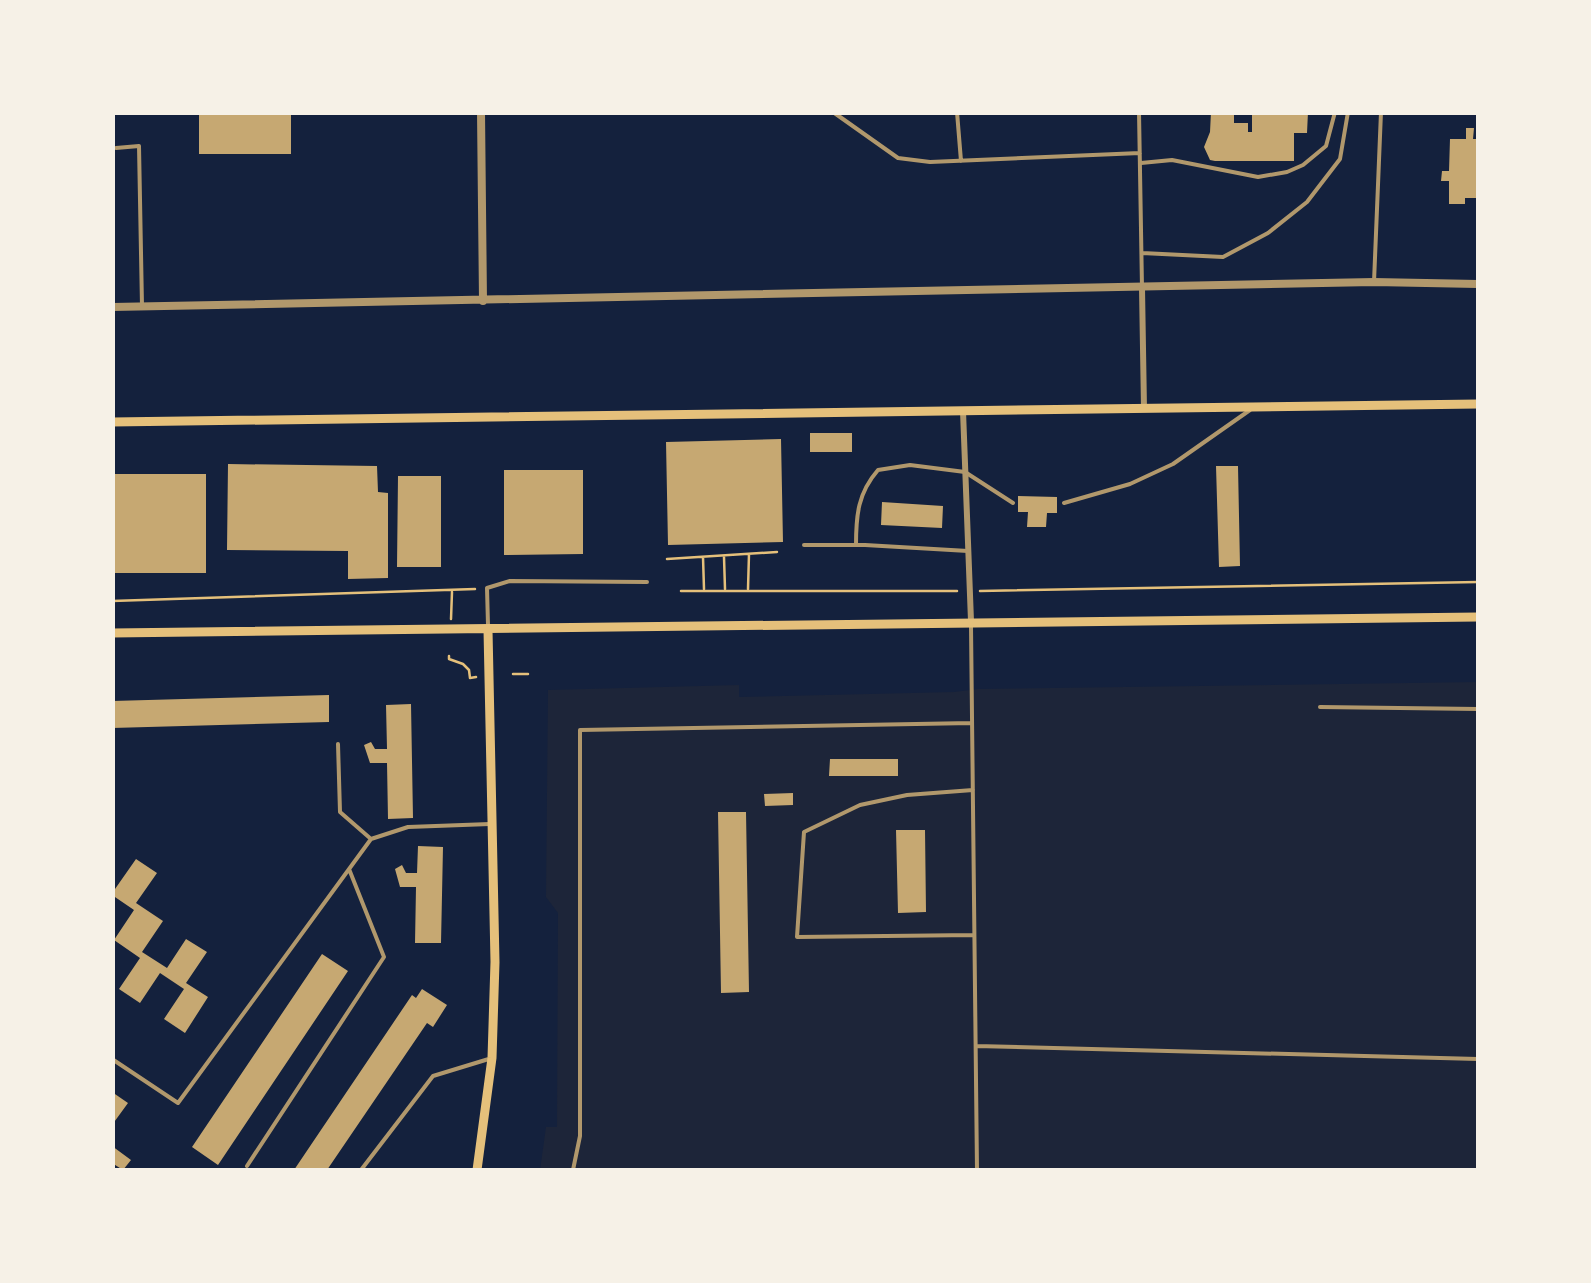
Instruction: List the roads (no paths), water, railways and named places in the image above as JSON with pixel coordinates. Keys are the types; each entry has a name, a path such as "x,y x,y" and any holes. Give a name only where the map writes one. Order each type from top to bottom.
{"main road":[{"path":"112,422 1478,404"},
{"path":"112,633 1478,617"},
{"path":"477,1170 492,1058 496,962 488,630"}],"street":[{"path":"480,112 483,301"},
{"path":"112,307 1374,282 1478,284"},
{"path":"1142,288 1144,408"},
{"path":"963,411 971,621"}],"lane":[{"path":"833,112 898,158 930,162 1140,153"},
{"path":"957,112 961,161"},
{"path":"1139,112 1142,288"},
{"path":"1141,162 1172,160 1258,178 1287,172 1304,165 1326,146 1335,112"},
{"path":"1142,253 1222,256 1268,233 1307,202 1340,159 1348,112"},
{"path":"1374,282 1381,112"},
{"path":"116,148 139,146 142,306"},
{"path":"1064,503 1130,484 1173,464 1253,408"},
{"path":"856,545 856,512 864,486 878,470 910,465 965,472 1013,503"},
{"path":"804,545 968,551"},
{"path":"488,630 487,588 510,581 648,582"},
{"path":"971,621 977,1170"},
{"path":"1320,707 1478,709"},
{"path":"573,1170 580,1136 580,730 972,723"},
{"path":"338,744 340,812 370,838"},
{"path":"973,790 908,794 860,806 804,832 798,937 974,935"},
{"path":"112,1059 178,1104 370,838 408,827 493,824"},
{"path":"248,1166 384,957 348,869"},
{"path":"976,1046 1478,1059"},
{"path":"361,1170 433,1076 492,1058"}]}
